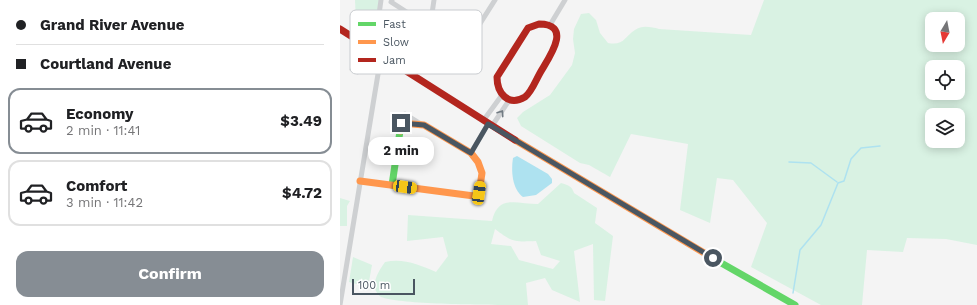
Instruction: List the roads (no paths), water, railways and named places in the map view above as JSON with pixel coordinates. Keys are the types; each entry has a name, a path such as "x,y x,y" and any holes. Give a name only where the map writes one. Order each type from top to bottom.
{"main road":[{"path":"534,25 550,25 557,35 556,46 526,96 520,100 510,99 502,95 497,86 498,77 520,39 528,28 534,25"},
{"path":"340,29 350,35"},
{"path":"410,74 488,124 688,244 795,305"},
{"path":"360,181 474,196 479,193 482,173 478,162 471,153 424,125 401,123 392,185"}],"street":[{"path":"380,10 381,0"},
{"path":"433,10 434,0"},
{"path":"482,21 495,0"},
{"path":"550,25 565,0"},
{"path":"392,1 405,10"},
{"path":"340,305 378,74"},
{"path":"471,153 488,124 502,95"},
{"path":"488,124 510,99"}],"water":[{"path":"517,156 548,174 552,179 552,183 536,195 523,197 519,194 514,185 512,168 513,158"}],"waterway":[{"path":"793,293 800,250 821,225 838,183 844,181 851,159 861,148 880,146"},
{"path":"789,162 811,163 837,182"}]}
